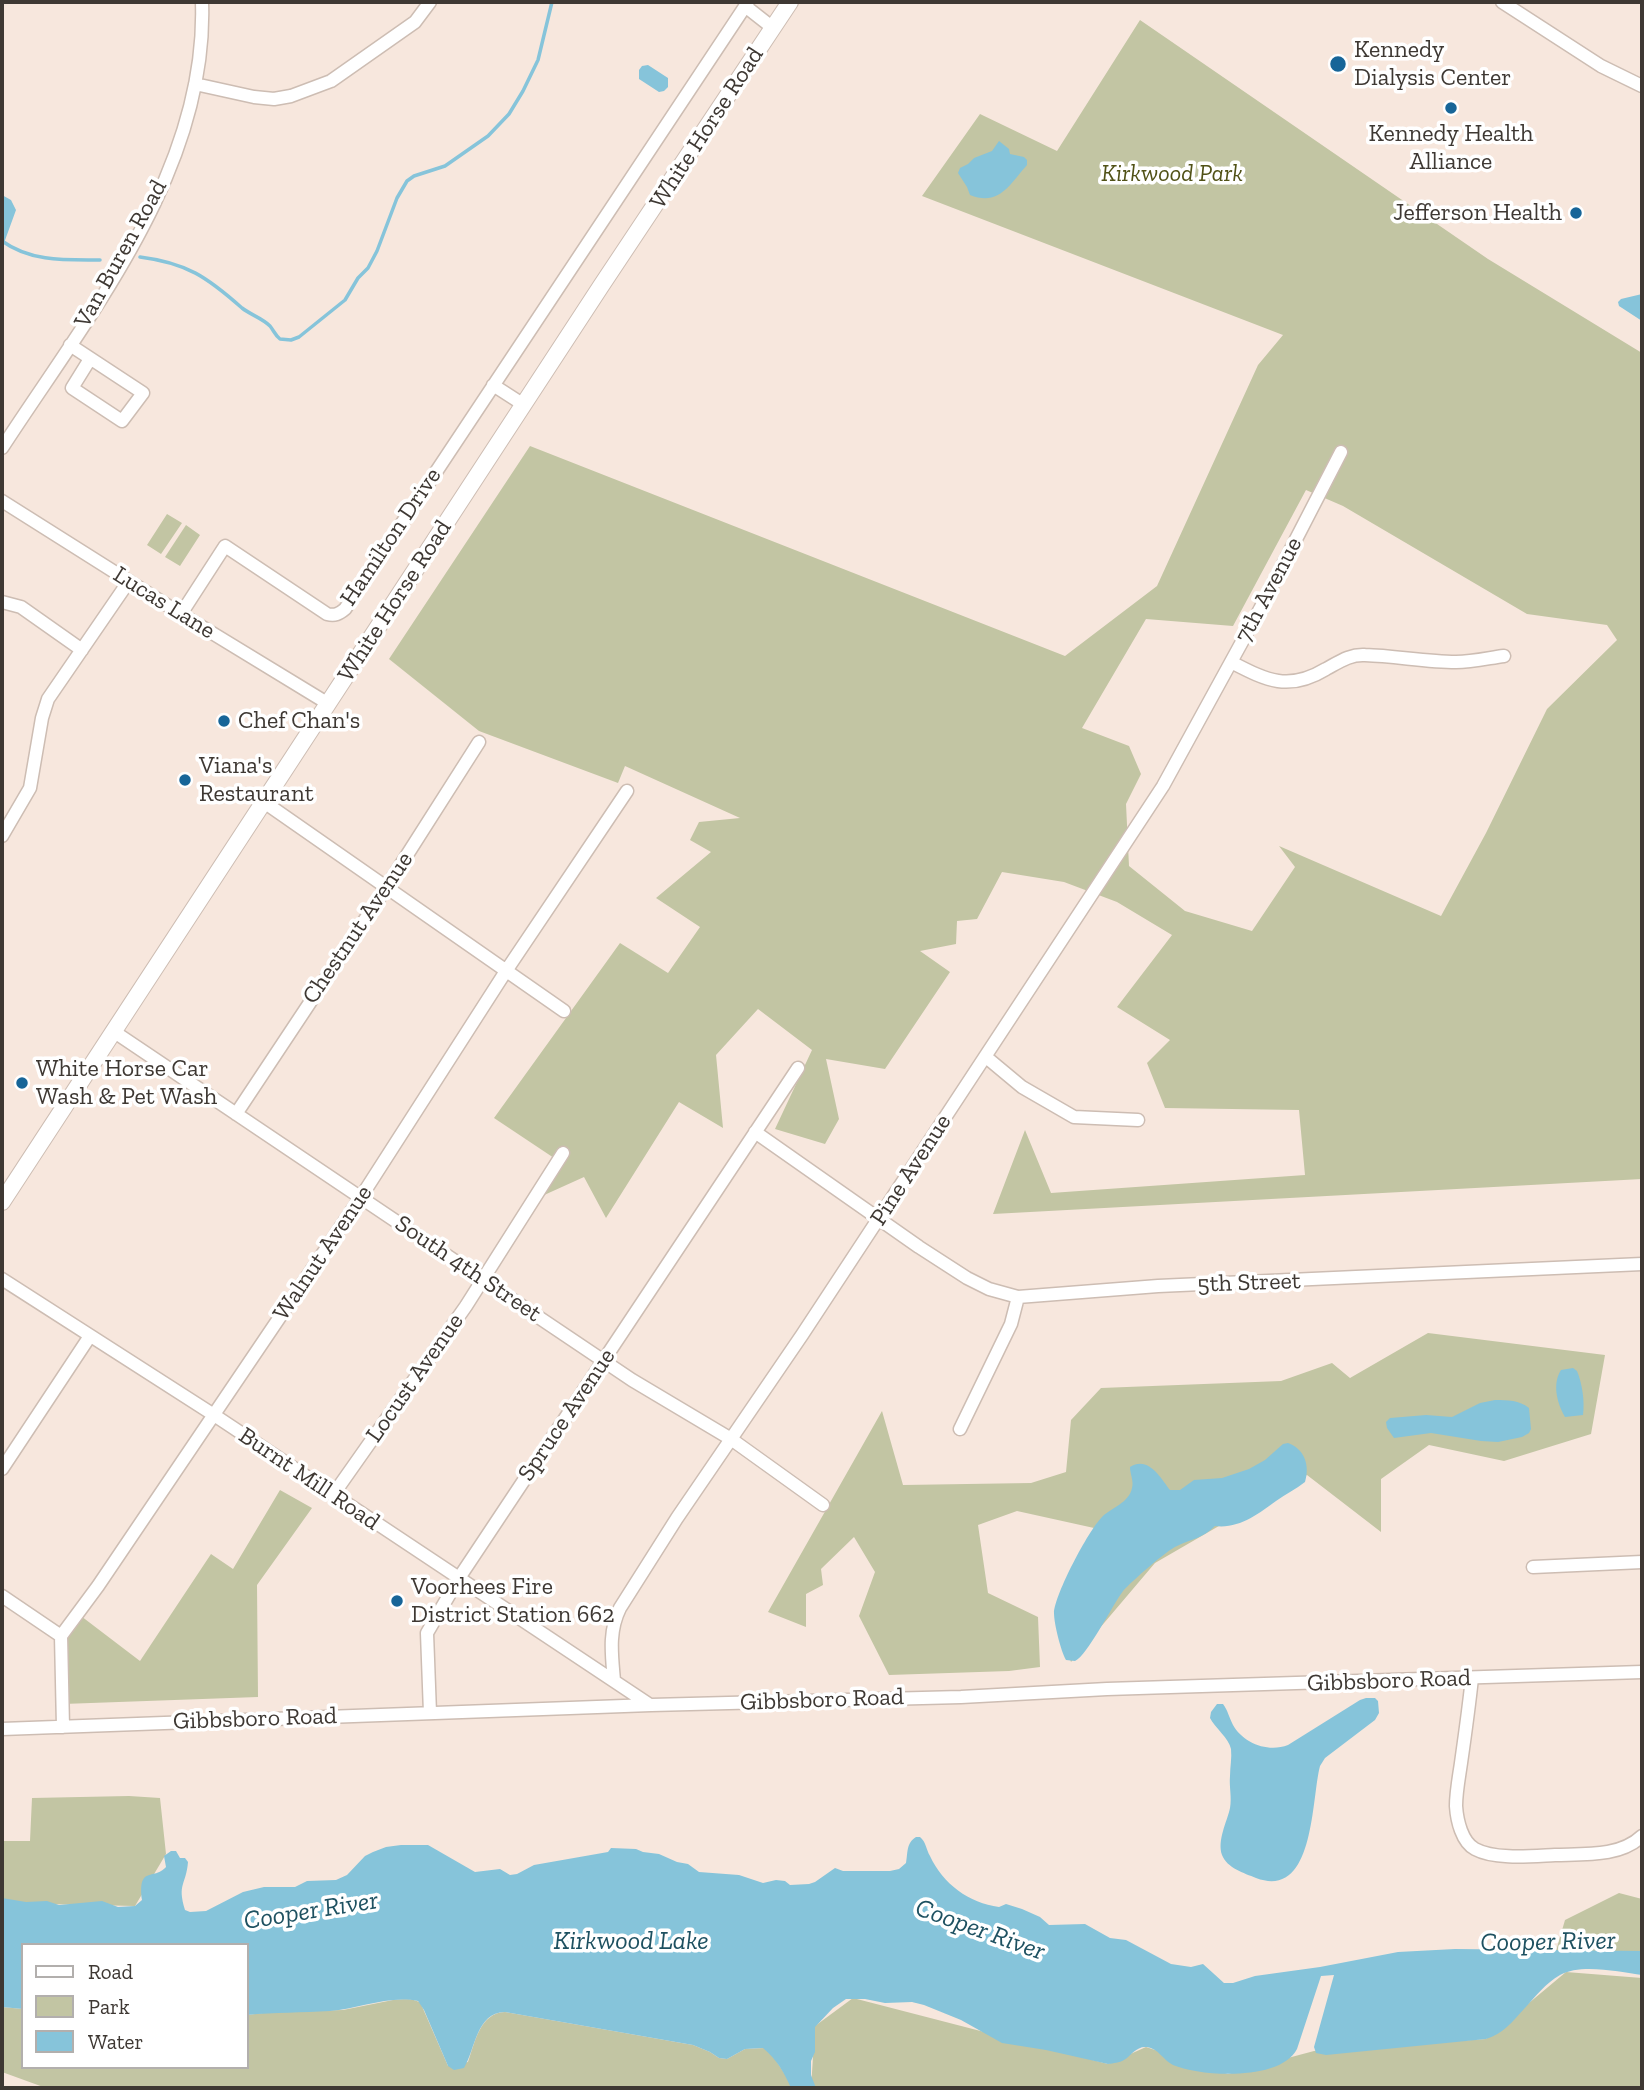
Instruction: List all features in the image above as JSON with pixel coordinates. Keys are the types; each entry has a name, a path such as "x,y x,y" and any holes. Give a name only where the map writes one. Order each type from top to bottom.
{"main road":[{"name":"White Horse Road","path":"2,1202 327,703 790,2"}],"street":[{"name":"Van Buren Road","path":"2,448 109,286 152,211 183,134 195,84 202,2"},
{"path":"195,84 254,97 274,99 291,96 331,81 415,22 430,2"},
{"path":"1502,2 1601,66 1642,86"},
{"name":"Hamilton Drive","path":"181,614 225,546 327,614 339,614 345,609 747,4 773,28"},
{"path":"70,345 143,393 122,421 72,388 90,359"},
{"path":"493,385 524,405"},
{"name":"7th Avenue","path":"1340,452 1231,662 1264,679 1287,681 1315,676 1349,656 1459,662 1504,656"},
{"name":"Lucas Lane","path":"2,501 327,703"},
{"path":"2,836 30,788 44,707 129,581"},
{"path":"2,602 21,607 82,650"},
{"name":"Pine Avenue","path":"614,1681 610,1643 614,1620 620,1608 1163,786 1231,662"},
{"name":"Chestnut Avenue","path":"236,1114 479,742"},
{"name":"Walnut Avenue","path":"61,1636 98,1587 361,1197 506,971 627,791"},
{"path":"264,802 564,1011"},
{"name":"South 4th Street","path":"113,1031 603,1360 731,1439 823,1505"},
{"path":"986,1057 1021,1087 1074,1117 1138,1120"},
{"name":"Spruce Avenue","path":"430,1713 427,1633 458,1578 798,1068"},
{"name":"5th Street","path":"755,1132 967,1278 989,1289 1018,1297 1158,1286 1642,1264"},
{"name":"Locust Avenue","path":"333,1495 483,1279 563,1153"},
{"name":"Burnt Mill Road","path":"2,1279 214,1415 651,1705"},
{"path":"960,1429 1011,1324 1018,1297"},
{"path":"2,1469 90,1336"},
{"path":"1533,1567 1642,1562"},
{"path":"2,1596 61,1636 63,1727"},
{"name":"Gibbsboro Road","path":"2,1729 1642,1672"},
{"path":"1472,1678 1456,1803 1461,1830 1473,1848 1486,1853 1526,1856 1586,1854 1622,1850 1633,1845 1642,1836"}],"green space":[{"name":"Kirkwood Park","path":"1140,20 1488,259 1642,353 1642,1179 993,1214 1025,1130 1051,1193 1305,1175 1299,1110 1165,1108 1147,1063 1170,1040 1117,1007 1172,935 1117,902 1064,882 1002,872 977,919 957,921 956,944 920,951 950,972 885,1069 826,1059 839,1119 825,1144 775,1129 812,1050 758,1009 716,1055 723,1128 679,1102 606,1218 584,1177 542,1196 557,1160 494,1118 620,943 668,973 700,927 656,898 711,852 690,840 699,822 740,818 625,766 618,783 479,731 389,659 530,446 1065,656 1157,586 1258,365 1283,335 922,196 980,114 1057,151","holes":["1306,490 1343,506 1527,614 1607,625 1617,640 1547,709 1486,833 1441,916 1279,846 1295,867 1252,931 1185,911 1129,866 1126,804 1141,774 1129,746 1082,728 1146,619 1233,626"]},
{"path":"167,514 182,523 161,554 147,545"},
{"path":"186,525 200,535 180,566 165,557"},
{"path":"1428,1333 1605,1355 1591,1434 1504,1461 1429,1445 1381,1479 1381,1532 1307,1475 1155,1563 1071,1662 1054,1612 1094,1528 1017,1511 978,1525 988,1593 1038,1617 1040,1667 1009,1671 889,1675 859,1616 875,1572 854,1537 821,1569 823,1585 806,1594 806,1627 768,1612 882,1411 903,1485 1031,1483 1066,1472 1071,1420 1101,1388 1281,1381 1332,1363 1350,1378"},
{"path":"280,1490 312,1508 257,1585 258,1697 63,1704 62,1642 77,1613 140,1661 211,1554 233,1569"},
{"path":"32,1798 160,1798 166,1854 135,1906 2,1903 2,1841 30,1841"},
{"path":"1619,1893 1642,1899 1642,1958 1556,1951 1565,1920"},
{"path":"1566,1972 1642,1978 1642,2088 811,2088 815,2026 853,1998 1108,2064 1146,2047 1228,2074 1314,2051 1486,2039"},
{"path":"393,2000 418,2002 448,2066 468,2062 484,2023 490,2017 505,2012 693,2045 719,2058 727,2059 745,2049 764,2048 773,2056 794,2088 46,2088 2,2072 2,2007 21,2009 21,2069 248,2069 248,2015 343,2010"}],"water":[{"path":"648,65 668,78 668,87 664,91 659,92 639,79 639,70"},
{"path":"999,141 1009,149 1010,154 1024,157 1027,165 1003,192 996,196 980,198 970,195 958,173 960,168 974,158 992,151"},
{"path":"2,195 11,200 16,210 2,245"},
{"path":"1642,294 1642,321 1619,306 1618,302"},
{"path":"1573,1368 1577,1371 1582,1387 1583,1415 1565,1417 1556,1387 1561,1370"},
{"path":"1509,1400 1529,1408 1529,1433 1498,1442 1431,1433 1394,1438 1387,1428 1386,1422 1390,1418 1426,1415 1452,1417 1480,1403"},
{"path":"1288,1443 1299,1449 1305,1459 1305,1482 1248,1520 1215,1526 1202,1536 1165,1553 1123,1591 1093,1641 1080,1657 1075,1661 1066,1660 1055,1624 1056,1604 1073,1563 1096,1524 1130,1493 1133,1483 1130,1467 1137,1464 1148,1466 1170,1490 1180,1490 1194,1480 1222,1478 1249,1469"},
{"path":"1366,1698 1375,1698 1378,1701 1379,1713 1375,1720 1325,1758 1320,1766 1307,1843 1300,1861 1290,1875 1275,1881 1256,1878 1236,1870 1224,1860 1221,1849 1231,1804 1231,1752 1228,1741 1210,1718 1217,1704 1223,1704 1233,1725 1243,1737 1257,1745 1272,1748 1288,1745"},
{"name":"Kirkwood Lake","path":"920,1837 942,1875 958,1890 977,1901 999,1907 1006,1904 1022,1909 1040,1917 1049,1925 1085,1924 1110,1938 1126,1940 1171,1964 1191,1967 1203,1964 1224,1983 1398,1952 1455,1949 1642,1951 1642,1975 1601,1969 1569,1971 1545,1986 1502,2031 1486,2039 1326,2055 1316,2053 1314,2047 1334,1975 1321,1976 1297,2049 1275,2067 1240,2074 1186,2069 1173,2065 1147,2047 1137,2049 1122,2061 1108,2064 1002,2043 961,2020 912,2002 885,2003 846,1999 815,2027 811,2075 816,2088 791,2088 780,2066 763,2048 745,2049 727,2059 719,2058 693,2045 505,2012 488,2018 478,2033 464,2068 454,2070 448,2066 418,2001 385,2001 330,2011 248,2015 248,1943 21,1943 21,2009 2,2007 2,1898 26,1902 47,1901 59,1905 102,1901 118,1907 135,1906 142,1900 144,1878 166,1867 164,1856 171,1851 176,1851 180,1858 185,1858 188,1862 182,1894 185,1910 190,1912 206,1911 243,1892 264,1887 295,1887 307,1881 336,1880 347,1875 365,1856 386,1847 401,1845 428,1845 475,1872 500,1869 510,1875 534,1865 608,1852 611,1848 636,1849 688,1864 699,1872 739,1875 763,1883 785,1881 790,1885 815,1882 835,1868 843,1871 899,1869 906,1863 909,1845 913,1839"}],"waterway":[{"path":"140,257 171,263 196,273 267,323 280,339 291,340 299,337 345,300 358,278 368,268 397,198 407,181 445,166 488,136 509,114 538,60 552,2"},
{"path":"2,241 13,248 37,256 62,260 100,260"}],"place":[{"name":"Kennedy Dialysis Center","path":"1338,64"},
{"name":"Kennedy Health Alliance","path":"1451,108"},
{"name":"Jefferson Health","path":"1576,213"},
{"name":"Chef Chan's","path":"224,721"},
{"name":"Viana's Restaurant","path":"185,780"},
{"name":"White Horse Car Wash & Pet Wash","path":"22,1083"},
{"name":"Voorhees Fire District Station 662","path":"397,1601"}],"water label":[{"name":"Cooper River","path":"311,1911"},
{"name":"Cooper River","path":"980,1930"},
{"name":"Cooper River","path":"1548,1942"}]}
